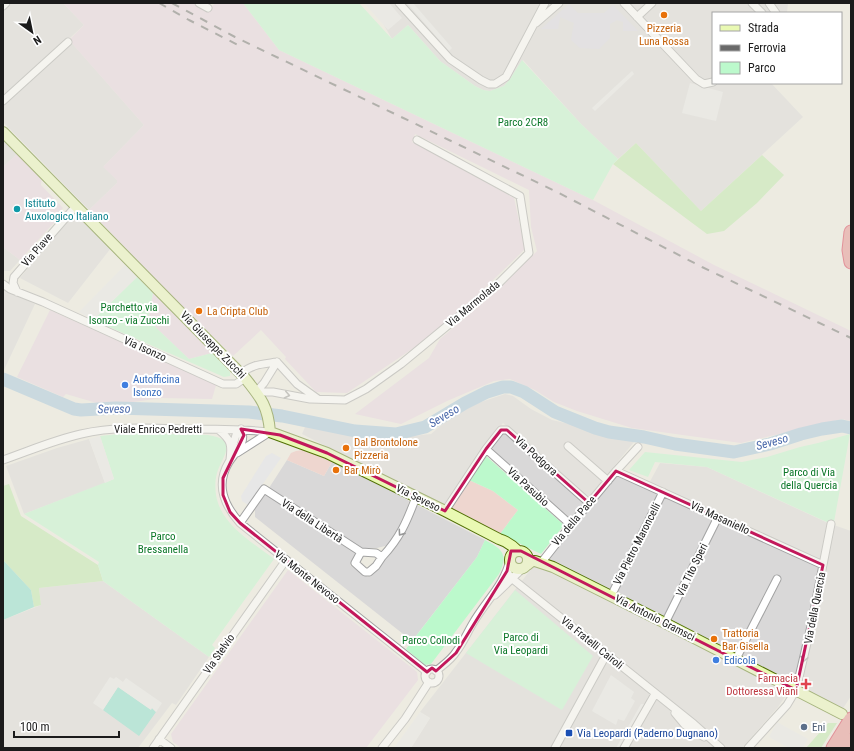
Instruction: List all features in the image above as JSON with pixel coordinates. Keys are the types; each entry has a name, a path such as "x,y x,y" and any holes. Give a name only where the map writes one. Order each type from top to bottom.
{"highway":[{"path":"850,256 851,232"},
{"path":"833,748 846,720"},
{"path":"846,748 851,740"}],"street":[{"path":"3,6 6,3"},
{"path":"199,3 208,8"},
{"path":"399,3 450,59 489,84 495,84 506,77 545,3"},
{"path":"533,26 559,3"},
{"path":"624,3 696,80 704,84 712,82"},
{"path":"637,17 652,3"},
{"path":"752,3 761,12"},
{"path":"769,3 775,12"},
{"path":"3,101 68,42"},
{"name":"Via Giuseppe Zucchi","path":"3,132 243,376 264,405 269,421 270,432"},
{"name":"Via Marmolada","path":"256,392 273,392 310,399 345,400 366,389 401,364 498,284 529,253 520,196 417,140"},
{"name":"Via Piave","path":"17,292 13,283 14,277 76,206"},
{"name":"Via Piave","path":"3,280 14,277"},
{"name":"Via Isonzo","path":"3,284 10,289 43,302 223,384 236,384 243,376 246,368 277,362"},
{"path":"256,392 264,383 277,362 297,384 318,399"},
{"name":"Viale Enrico Pedretti","path":"3,460 56,440 83,433 111,429 242,429 270,432"},
{"name":"Via Monte Nevoso","path":"242,429 236,436 234,451 223,478 223,495 230,512 240,523 427,672"},
{"path":"218,430 228,438 234,451 270,432"},
{"name":"Via Podgora","path":"445,511 486,449 501,430 507,430 589,504"},
{"name":"Via Seveso","path":"270,432 327,453 499,539 504,540 522,552"},
{"path":"568,446 608,481"},
{"name":"Via della Pace","path":"542,561 616,471 638,447"},
{"name":"Via Pasubio","path":"486,449 571,525"},
{"name":"Via Masaniello","path":"616,471 823,566"},
{"name":"Via della Libertà","path":"240,523 264,489 361,552 376,554 382,557"},
{"name":"Via Pietro Maroncelli","path":"611,596 663,492"},
{"path":"361,552 355,563 365,572 369,572 389,550 405,527 416,497"},
{"name":"Via Tito Speri","path":"666,623 718,517"},
{"name":"Via della Quercia","path":"748,748 787,705 796,690 806,652 831,524"},
{"path":"499,539 508,552 513,567 524,567 532,561 542,561"},
{"path":"436,672 456,654 475,620 492,597 508,571 512,554 522,552 529,560 513,579 492,597"},
{"name":"Via Antonio Gramsci","path":"522,552 666,623 796,690 846,720"},
{"name":"Via Stelvio","path":"153,748 286,560"},
{"name":"Via Fratelli Cairoli","path":"508,571 510,577 694,724 721,748"},
{"path":"736,659 777,579"},
{"path":"555,748 606,655"},
{"path":"429,682 425,678 427,672 430,670 436,672"},
{"path":"382,748 405,719 429,682 437,680 438,676 436,672"},
{"path":"624,748 655,694"},
{"path":"159,739 171,748"}],"highlighted area":[{"path":"241,429 280,435 327,453 445,511 486,449 501,430 507,430 589,503 616,471 823,565 796,690 521,551 511,551 507,571 456,653 436,671 432,668 427,672 240,523 230,512 223,495 223,478 244,435"}],"shaded area":[{"path":"12,3 63,3 84,25 3,100 3,11"},
{"path":"63,3 207,3 212,6 216,3 243,3 279,50 593,200 714,265 851,331 851,421 842,419 741,443 632,428 577,411 554,402 535,390 510,379 494,381 447,401 401,424 355,414 429,358 440,339 496,292 537,251 531,227 529,190 415,134 412,142 514,198 525,249 460,312 415,347 347,393 316,392 285,359 286,357 261,330 233,356 171,295 89,210 117,183 117,180 103,167 144,125 69,40 84,25"},
{"path":"364,3 389,3 402,18 388,30"},
{"path":"371,3 788,3 787,12 712,12 712,84 772,84 803,117 701,211 636,143 618,159 581,124 523,60 504,86 490,91 483,90 440,61 408,25 392,39"},
{"path":"407,3 413,3 452,48 449,51"},
{"path":"569,4 578,13 604,13 613,5 638,31 623,31 623,22 617,20 610,24 610,38 599,49 580,48 571,40 574,23 560,17 558,29 541,29"},
{"path":"71,42 144,125 104,166 117,180 117,183 89,210 3,122 3,103"},
{"path":"632,71 634,74 595,111 592,108"},
{"path":"690,83 723,92 716,121 682,113"},
{"path":"3,138 18,153 3,167"},
{"path":"18,153 42,176 41,185 63,208 60,211 60,216 20,260 3,247 3,167"},
{"path":"75,210 111,248 68,303 20,278"},
{"path":"3,247 20,260 10,271 3,271"},
{"path":"125,265 137,277 93,320 79,312"},
{"path":"3,288 35,304 4,370"},
{"path":"153,293 212,353 189,359 148,320"},
{"path":"50,310 216,385 212,399 162,398 126,403 109,402 107,406 66,394 63,397 17,377"},
{"path":"505,394 513,396 531,409 552,420 613,434 634,442 588,498 503,423 485,444 444,506 302,434 306,426 381,438 431,434 452,416 478,403"},
{"path":"502,432 505,432 584,503 570,519 490,448"},
{"path":"100,436 114,479 105,483 89,439"},
{"path":"89,439 105,483 24,514 6,466 57,448"},
{"path":"303,450 332,462 324,476 287,460 291,453"},
{"path":"272,453 281,458 248,505 242,501 241,496 266,456"},
{"path":"287,460 324,476 332,462 360,473 382,484 409,501 403,526 389,545 377,548 360,548 269,488"},
{"path":"660,463 707,467 828,523 851,531 851,696 842,710 791,683 787,694 778,707 742,748 411,748 430,718 420,712 535,564 616,471 648,485"},
{"path":"469,480 493,491 518,510 500,534 451,509"},
{"path":"265,494 356,553 350,565 368,577 395,545 406,529 417,505 485,540 477,557 412,641 255,517 255,509"},
{"path":"3,560 31,590 34,607 3,620"},
{"path":"288,570 417,672 418,680 366,748 181,748 173,742 171,734"},
{"path":"103,581 209,657 176,705 172,703 138,748 3,748 3,620 41,605 39,588"},
{"path":"611,675 634,692 631,698 635,701 624,721 618,719 616,725 592,711"},
{"path":"110,677 114,679 116,677 123,682 126,678 162,703 156,712 118,687 103,710 93,703"},
{"path":"118,687 156,712 139,736 103,710"},
{"path":"641,704 645,704 620,748 616,748"},
{"path":"420,712 430,718 411,748 394,748"},
{"path":"777,722 808,739 803,748 789,748 769,737"}],"green space":[{"name":"Parco 2CR8","path":"243,3 359,3 392,39 408,25 440,61 483,90 490,91 504,86 522,60 581,124 618,159 613,164 593,200 279,50"},
{"path":"636,143 701,211 762,155 784,175 757,203 724,231 707,234 613,164"},
{"name":"Parchetto via Isonzo - via Zucchi","path":"137,277 153,293 148,320 189,359 212,353 230,372 230,376 224,377 93,320"},
{"name":"Parco Bressanella","path":"128,433 208,435 218,437 224,441 226,450 217,473 215,487 219,506 224,515 239,532 274,559 212,645 215,648 209,657 103,581 98,565 99,562 24,514 114,479 100,436"},
{"name":"Parco di Via della Quercia","path":"850,434 834,522 831,524 707,467 655,462 648,477 629,470 645,452 742,462 767,457"},
{"path":"486,456 564,525 541,554 500,534 518,510 493,491 469,480"},
{"path":"9,484 21,516 98,565 103,581 39,588 41,605 34,607 31,590 3,560 3,486"},
{"name":"Parco Collodi","path":"485,540 500,549 502,553 503,562 499,574 431,664 425,665 406,649 477,557"},
{"name":"Parco di Via Leopardi","path":"515,590 593,656 562,710 466,653"},
{"path":"828,723 837,723 821,748 806,748"}],"waterway":[{"name":"Seveso","path":"3,379 74,409 81,410 116,408 249,412 282,416 355,431 396,434 425,427 465,403 487,392 503,387 511,387 524,392 555,412 609,432 644,437 675,444 734,452 770,444 822,429 842,426 851,428"}],"railway":[{"path":"159,3 240,46"},
{"path":"172,3 235,37 557,192 702,267 851,338"}],"place":[{"name":"Pizzeria Luna Rossa","path":"664,15"},
{"name":"Istituto Auxologico Italiano","path":"17,209"},
{"name":"La Cripta Club","path":"199,311"},
{"name":"Autofficina Isonzo","path":"125,385"},
{"name":"Dal Brontolone Pizzeria","path":"346,448"},
{"name":"Bar Mirò","path":"336,470"},
{"name":"Trattoria Bar Gisella","path":"714,639"},
{"name":"Edicola","path":"716,660"},
{"name":"Farmacia Dottoressa Viani","path":"806,684"},
{"name":"Eni","path":"804,727"},
{"name":"Via Leopardi (Paderno Dugnano)","path":"569,733"}]}
